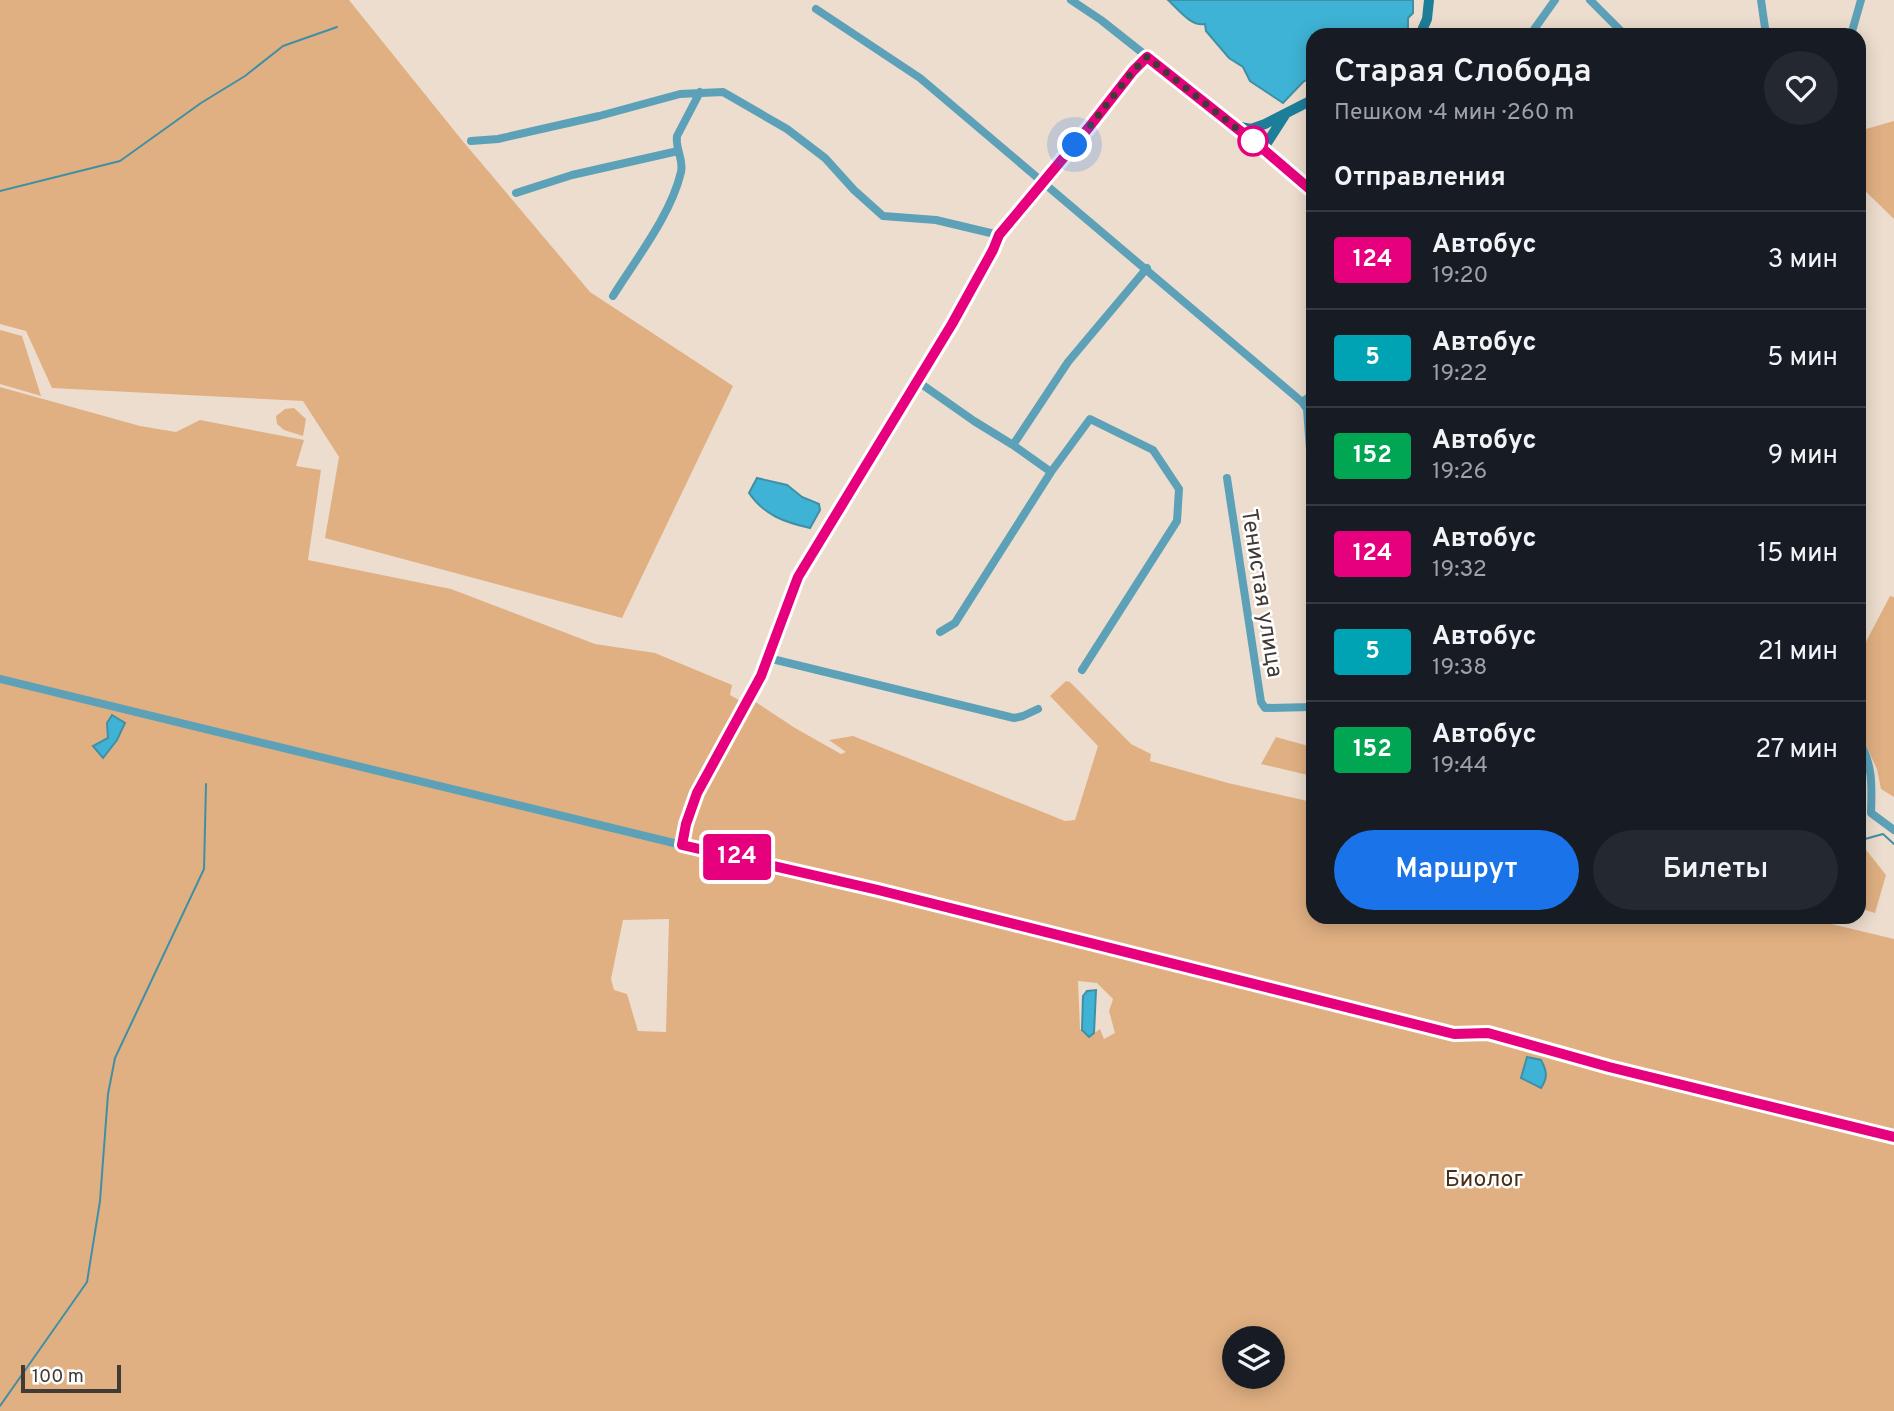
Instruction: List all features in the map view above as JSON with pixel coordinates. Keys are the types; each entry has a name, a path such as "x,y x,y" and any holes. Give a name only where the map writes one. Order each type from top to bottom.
{"street":[{"path":"1071,0 1101,20 1235,126 1250,133 1263,149 1306,186"},
{"path":"1423,28 1429,0"},
{"path":"1535,28 1555,0"},
{"path":"1590,0 1618,28"},
{"path":"1761,0 1765,28"},
{"path":"1853,28 1861,0"},
{"path":"816,9 920,78 1147,268 1306,408"},
{"path":"682,845 697,793 752,695 798,577 952,324 999,235 1147,57"},
{"path":"613,296 671,201 682,171 677,136 700,92"},
{"path":"471,141 498,139 600,116 680,94 723,92 787,129 825,158 854,190 883,216 936,220 999,235"},
{"path":"1250,133 1306,103"},
{"path":"1263,149 1284,115"},
{"path":"516,193 572,175 678,151"},
{"path":"1013,445 1069,362 1147,268"},
{"path":"917,381 1051,472"},
{"path":"1302,402 1306,399"},
{"path":"940,632 955,623 1051,472 1090,419 1153,450 1179,489 1177,521 1082,670"},
{"name":"Тенистая улица","path":"1227,478 1261,702 1265,708 1306,707"},
{"path":"768,658 1014,718 1038,709"},
{"path":"0,678 682,845 826,877 1454,1034 1488,1033 1609,1067 1894,1137"},
{"path":"1866,753 1872,782 1871,813 1894,830"}],"green space":[{"path":"0,0 349,0 590,292 733,386 622,618 325,538 339,457 303,401 52,388 26,331 0,324"},
{"path":"1894,121 1894,219 1866,192 1866,129"},
{"path":"0,330 22,336 41,396 0,384"},
{"name":"Биолог","path":"0,387 140,426 176,432 200,420 304,440 296,466 321,470 308,560 451,589 595,644 655,653 732,685 730,695 751,707 754,701 841,754 846,752 829,740 853,736 1065,821 1075,820 1098,746 1050,696 1066,681 1070,682 1131,744 1151,754 1150,761 1228,783 1306,801 1306,924 1831,924 1894,939 1894,1411 0,1411","holes":["669,919 666,1032 638,1031 627,994 614,990 611,979 623,920","1078,981 1097,983 1113,999 1109,1011 1115,1033 1104,1039 1100,1029 1089,1037 1080,1029"]},
{"path":"294,408 306,419 303,436 284,430 277,424 276,416 285,409"},
{"path":"1890,596 1894,597 1894,797 1881,789 1877,769 1866,746 1866,642"},
{"path":"1276,737 1306,745 1306,775 1261,764"},
{"path":"1866,850 1886,875 1875,913 1866,910"}],"water":[{"path":"1168,0 1413,0 1413,13 1408,18 1408,28 1306,28 1306,80 1283,103 1250,81 1243,67 1229,58 1206,31 1205,24 1195,23"},
{"path":"757,478 787,485 802,497 819,504 820,510 810,528 783,520 761,507 749,493"},
{"path":"112,715 125,723 117,740 103,758 93,746 108,738 107,723"},
{"path":"1096,990 1094,1033 1089,1037 1082,1030 1083,996 1087,991"},
{"path":"1527,1057 1541,1060 1543,1064 1546,1078 1541,1088 1521,1078"}],"waterway":[{"path":"0,191 120,161 201,103 245,76 283,46 337,27"},
{"path":"0,1406 87,1282 100,1201 108,1094 115,1058 204,869 206,784"},
{"path":"1866,839 1883,834 1894,844"}],"bus line":[{"name":"124","path":"1306,184 1147,57 1133,71 999,235 952,324 798,577 761,676 697,793 682,845 826,877 1454,1034 1488,1033 1609,1067 1894,1137"}],"route":[{"path":"1075,145 1147,57 1256,144 1253,141"}]}
